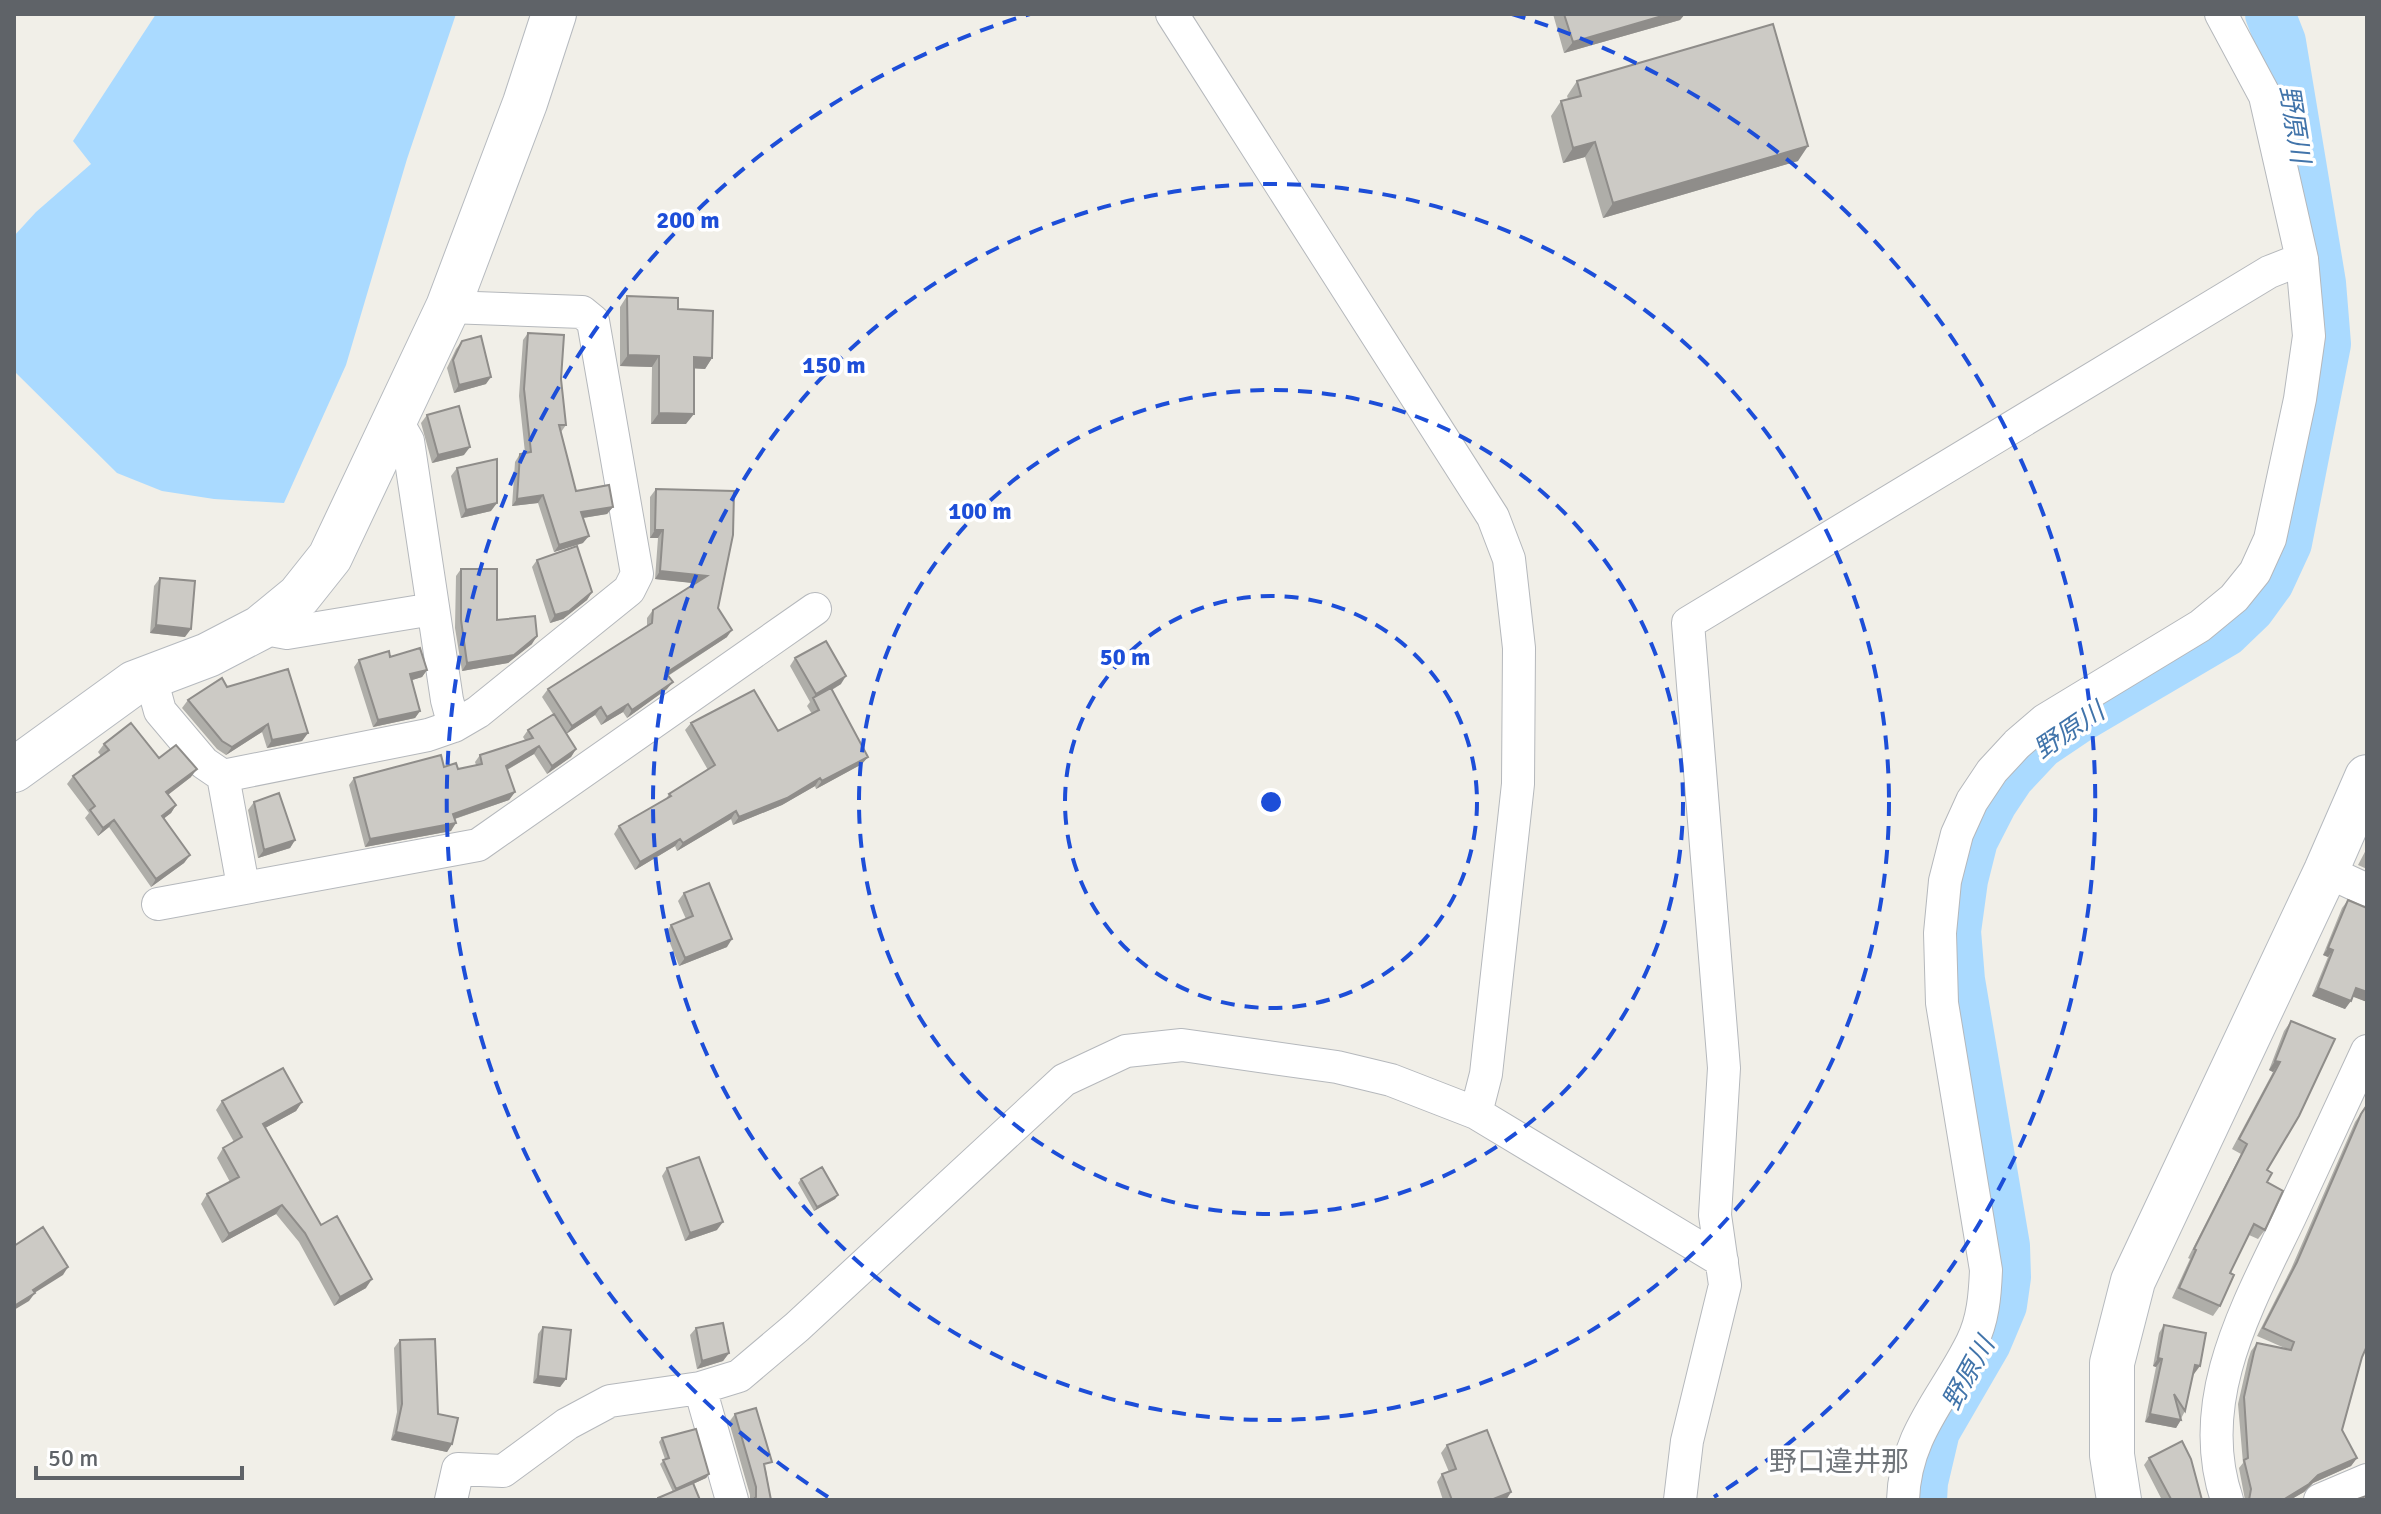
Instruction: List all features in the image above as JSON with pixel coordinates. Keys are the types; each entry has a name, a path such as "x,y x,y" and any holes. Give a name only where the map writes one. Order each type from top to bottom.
{"street":[{"path":"14,770 134,683 208,655 260,628 299,596 330,557 448,307 525,103 554,14"},
{"path":"1172,14 1493,517 1509,559 1519,648 1518,784 1486,1074 1476,1113"},
{"path":"1903,1500 1909,1458 1925,1418 1972,1341 1985,1301 1986,1270 1942,1003 1940,933 1945,881 1957,834 1972,801 1992,771 2017,744 2045,720 2200,626 2234,598 2255,572 2270,539 2300,399 2309,336 2302,259 2265,96 2221,14"},
{"path":"1680,1500 1687,1441 1725,1285 1715,1215 1724,1068 1688,623 2269,272 2302,259"},
{"path":"223,776 428,735 454,726 478,712 629,590 637,574 593,321 582,312 448,307"},
{"path":"396,420 408,441 447,700 454,726"},
{"path":"260,628 287,633 433,609"},
{"path":"158,904 478,845 815,609"},
{"path":"151,678 160,711 204,763 223,776 243,886"},
{"path":"2119,1500 2112,1455 2112,1363 2133,1281 2367,777"},
{"path":"2326,871 2367,890"},
{"path":"451,1500 458,1469 503,1471 567,1424 610,1401 700,1388 739,1376 797,1327 1064,1080 1126,1051 1182,1045 1337,1067 1391,1080 1476,1113 1722,1261"},
{"path":"2227,1500 2221,1483 2215,1436 2228,1354 2367,1051"},
{"path":"700,1388 732,1500"},
{"path":"2320,1500 2367,1480"}],"water":[{"path":"156,14 456,14 407,159 346,365 284,503 214,499 162,491 117,473 14,371 14,236 36,212 91,164 73,141"}],"building":[{"path":"1564,14 1669,14 1573,42"},
{"path":"1773,24 1808,146 1613,203 1595,142 1573,148 1561,101 1581,96 1577,81"},
{"path":"627,296 678,298 678,309 713,311 712,358 694,357 694,414 659,413 659,356 628,355"},
{"path":"528,333 564,335 561,379 566,425 559,425 576,491 609,485 613,507 581,512 589,536 559,545 543,495 517,499 520,454 531,452 524,389"},
{"path":"481,336 491,377 459,385 453,360 462,341"},
{"path":"459,406 470,447 438,455 427,415"},
{"path":"497,459 497,503 466,510 457,468"},
{"path":"656,489 734,491 733,535 718,608 732,630 666,673 673,682 632,710 628,704 607,717 601,707 572,726 548,689 652,623 653,610 707,576 660,571 663,530 655,530"},
{"path":"577,546 592,592 569,611 555,615 537,560"},
{"path":"461,569 497,569 497,620 535,616 537,636 514,655 467,663 461,620"},
{"path":"160,578 195,581 191,629 156,625"},
{"path":"826,641 846,676 816,694 795,658"},
{"path":"420,648 427,670 410,674 420,711 378,720 359,660 389,651 390,657"},
{"path":"288,669 308,733 272,740 268,724 232,747 222,741 188,700 222,678 227,687"},
{"path":"831,688 868,757 822,781 820,778 787,798 739,817 736,811 683,843 680,839 640,862 619,826 671,796 669,794 715,765 691,723 754,690 778,731 819,710 813,698"},
{"path":"554,714 576,749 552,766 539,746 506,766 515,792 453,814 456,823 370,839 354,778 441,755 444,767 456,763 458,769 482,764 480,755 533,738 528,730"},
{"path":"131,723 159,758 176,745 197,769 166,792 176,805 162,816 190,855 156,879 114,820 103,828 90,810 95,806 73,776 109,750 104,744"},
{"path":"279,793 295,840 264,850 254,802"},
{"path":"709,883 732,939 685,958 671,925 693,916 684,893"},
{"path":"2348,900 2367,908 2367,992 2356,988 2351,1001 2318,988 2333,950 2328,948"},
{"path":"2291,1021 2335,1039 2299,1116 2267,1170 2272,1173 2267,1182 2283,1191 2265,1230 2254,1224 2230,1273 2234,1275 2220,1306 2179,1288 2194,1249 2247,1144 2239,1139 2280,1062 2275,1061"},
{"path":"283,1068 302,1102 263,1124 321,1225 337,1216 372,1279 340,1297 305,1233 282,1205 229,1234 207,1194 239,1177 223,1148 242,1137 222,1101"},
{"path":"2367,1105 2367,1346 2342,1430 2357,1458 2318,1475 2283,1500 2249,1500 2251,1489 2244,1460 2248,1458 2244,1397 2254,1352 2257,1343 2291,1350 2294,1342 2263,1328 2297,1262"},
{"path":"699,1157 723,1222 690,1233 667,1168"},
{"path":"822,1167 838,1195 817,1207 801,1179"},
{"path":"43,1227 68,1267 14,1306 14,1246"},
{"path":"723,1323 729,1353 702,1361 696,1328"},
{"path":"2164,1325 2206,1333 2200,1366 2195,1365 2185,1411 2174,1394 2181,1420 2150,1414 2162,1359 2158,1358"},
{"path":"543,1327 571,1330 566,1379 538,1376"},
{"path":"435,1339 438,1414 458,1418 452,1444 396,1432 402,1404 400,1340"},
{"path":"756,1408 772,1462 764,1464 771,1500 753,1500 756,1487 735,1414"},
{"path":"696,1429 709,1474 676,1489 663,1460 669,1458 662,1438"},
{"path":"1487,1430 1511,1492 1491,1500 1452,1500 1442,1474 1456,1469 1447,1445"},
{"path":"2182,1441 2191,1459 2202,1500 2167,1500 2171,1499 2149,1458"},
{"path":"693,1483 700,1500 658,1500 658,1498"}],"waterway":[{"name":"野原川","path":"1922,1500 1935,1431 1986,1343 2002,1305 2006,1277 2005,1246 1960,980 1956,931 1963,880 1973,840 2010,776 2040,744 2225,632 2250,608 2269,582 2287,543 2326,344 2321,283 2281,42 2270,14"}],"district":[{"name":"野口違井那","path":"1839,1461"}]}
